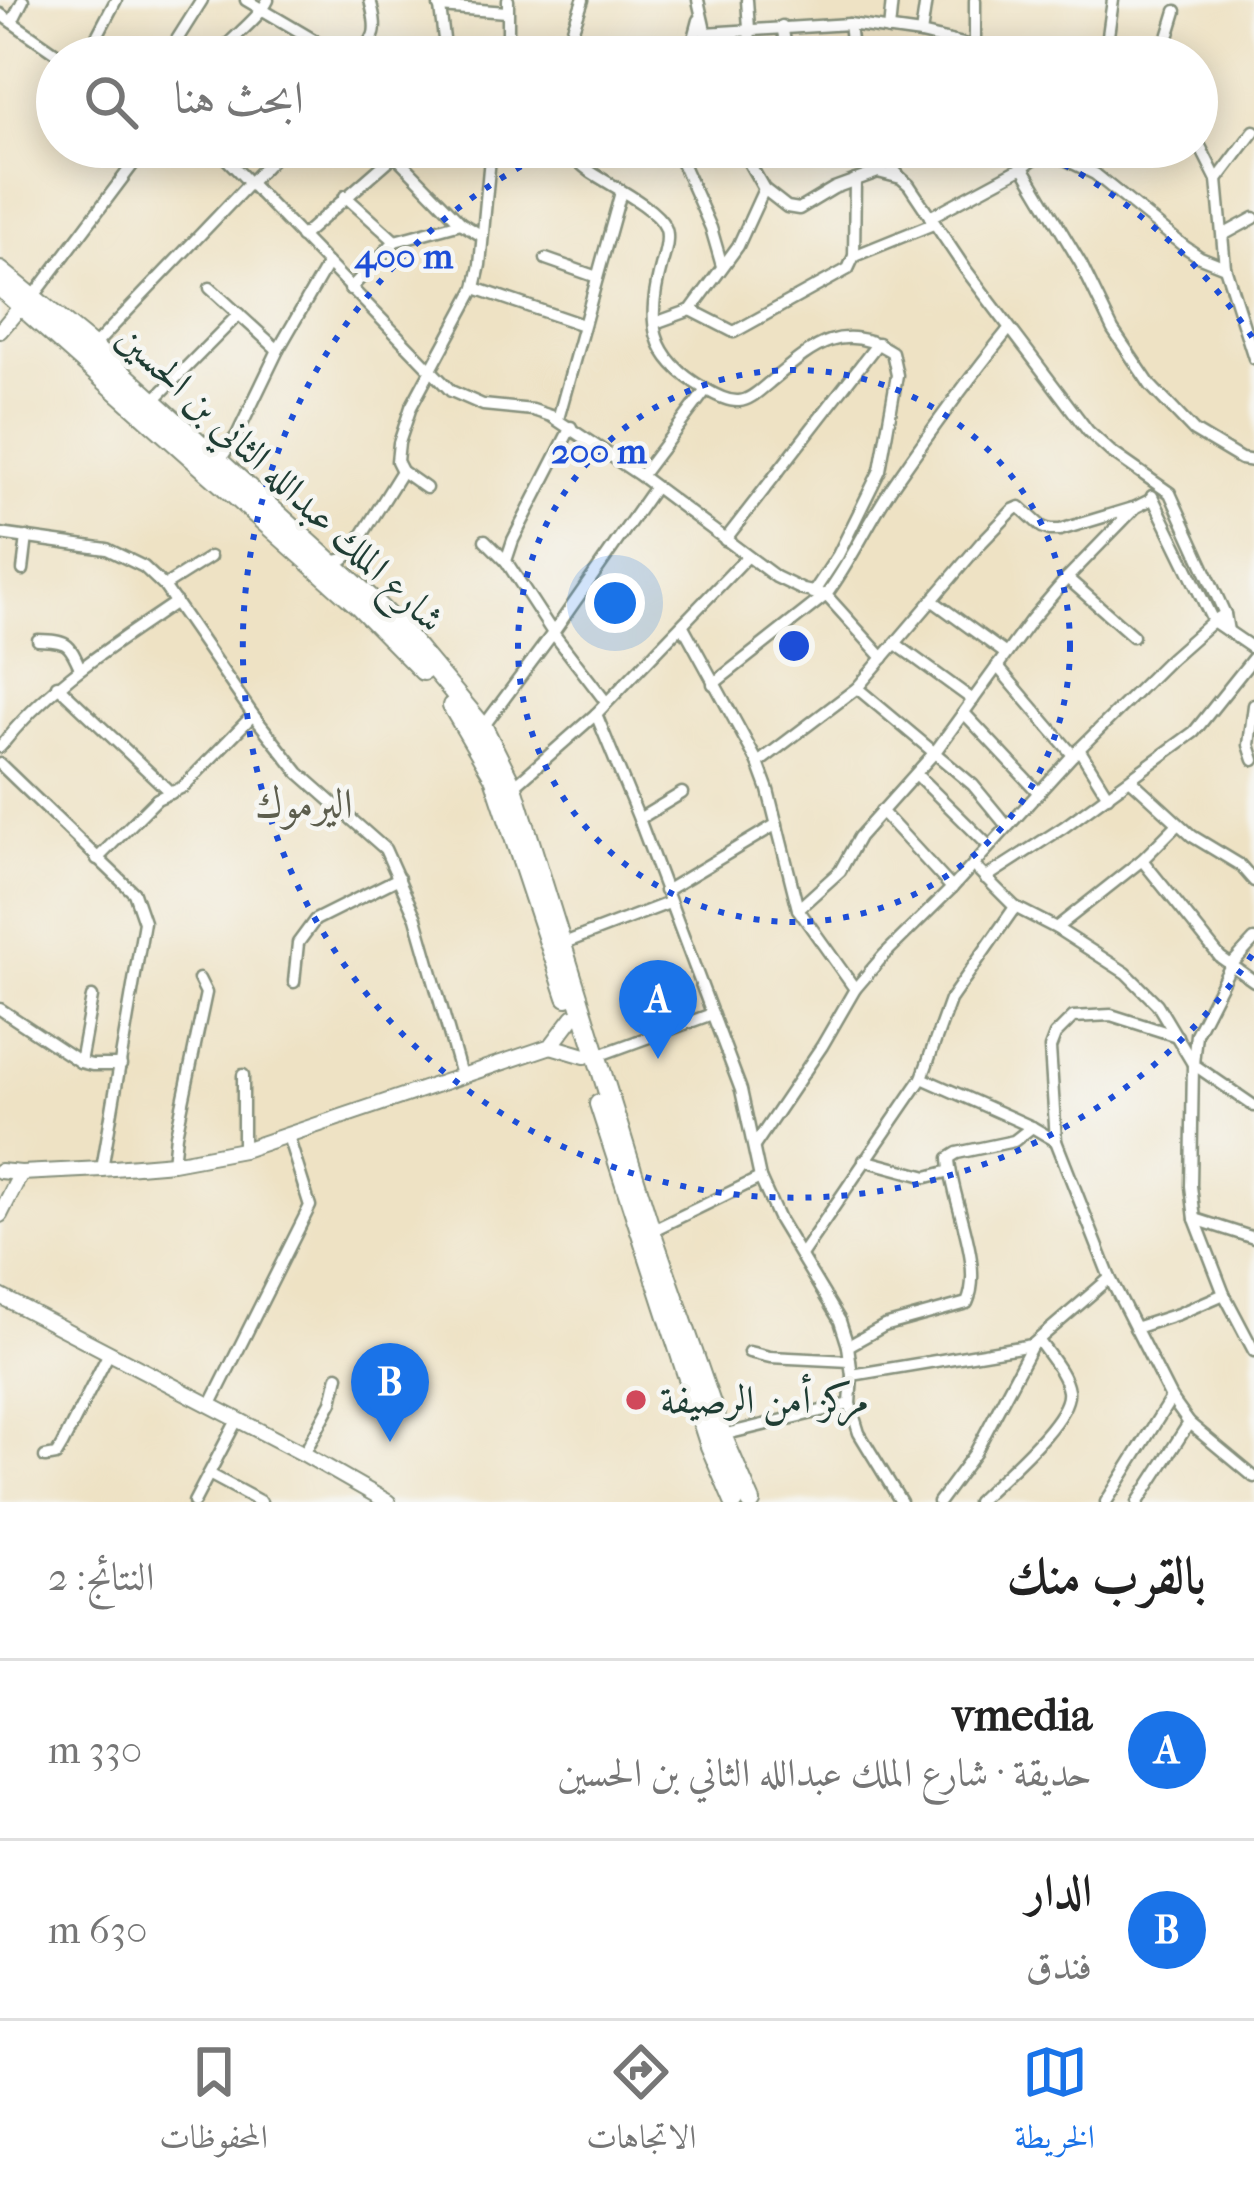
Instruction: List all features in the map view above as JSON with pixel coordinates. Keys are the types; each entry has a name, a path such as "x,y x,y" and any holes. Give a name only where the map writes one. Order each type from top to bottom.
{"main road":[{"name":"شارع الملك عبدالله الثاني بن الحسين","path":"0,271 400,628 483,727 513,787 564,943 618,1147 696,1383 751,1502"},
{"name":"شارع الملك عبدالله الثاني بن الحسين","path":"0,287 28,300 93,346 326,566 454,710 501,796 573,1017 591,1056"},
{"name":"شارع الملك عبدالله الثاني بن الحسين","path":"618,1147 652,1231 710,1446 734,1502"}],"street":[{"path":"23,0 4,19 36,40"},
{"path":"97,36 116,0"},
{"path":"179,36 202,0"},
{"path":"246,0 266,5 309,36"},
{"path":"370,0 373,36"},
{"path":"571,36 583,0"},
{"path":"698,0 706,36"},
{"path":"747,0 748,36"},
{"path":"889,29 892,0"},
{"path":"921,34 926,0"},
{"path":"975,0 975,36"},
{"path":"1108,36 1113,0"},
{"path":"444,36 439,4 507,6 508,36"},
{"path":"234,36 266,5"},
{"path":"1168,36 1176,11"},
{"path":"694,36 700,16"},
{"path":"705,33 849,24 929,36"},
{"path":"849,24 850,36"},
{"path":"782,26 784,36"},
{"path":"1216,180 1254,131"},
{"path":"0,331 130,168"},
{"path":"235,168 451,391 470,401 533,410 571,427 747,557 792,586 820,594 884,658"},
{"path":"93,346 264,168"},
{"path":"301,237 374,168"},
{"path":"408,168 461,223 482,236"},
{"path":"426,488 397,461 402,431 475,288 488,168"},
{"path":"586,168 647,208 665,226 654,301 655,337 676,367 706,390 728,400 747,400 826,340 878,343 892,352 897,376 880,470 820,594"},
{"path":"684,168 722,266"},
{"path":"752,168 764,189 787,207 799,209 834,188 878,172 901,178"},
{"path":"893,168 1088,431 1170,493 1220,618"},
{"path":"854,256 931,221 1021,168"},
{"path":"1024,168 1081,264 1112,330 1151,386 1194,430 1241,459 1254,461"},
{"path":"1083,168 1185,247 1225,267"},
{"path":"1210,168 1216,180 1225,267 1254,358"},
{"path":"691,310 734,332 848,269 854,256 855,180"},
{"path":"655,323 691,310 738,246 764,189"},
{"path":"558,419 621,192"},
{"path":"345,196 395,241"},
{"path":"1223,235 1254,218"},
{"path":"350,289 395,241 461,223"},
{"path":"546,260 597,277"},
{"path":"218,463 327,265"},
{"path":"210,288 278,350"},
{"path":"475,288 583,325"},
{"path":"152,402 239,314"},
{"path":"713,684 840,576 895,482 1009,328"},
{"path":"725,540 878,343"},
{"path":"641,476 706,390"},
{"path":"506,561 571,427"},
{"path":"326,566 351,553 402,470"},
{"path":"985,878 1131,780 1202,724 1254,653 1220,618 1152,499 1151,480"},
{"path":"483,727 655,487"},
{"path":"758,763 857,688 1007,515 1020,507 1042,527 1060,530 1152,499"},
{"path":"798,909 840,871 859,837 935,752 1067,578 1136,508"},
{"path":"0,546 1,534 107,549 144,567 164,586 253,715 299,772 385,849 416,918 461,1075"},
{"path":"23,570 27,537"},
{"path":"485,540 506,561 606,702"},
{"path":"164,586 210,556"},
{"path":"513,787 596,714 747,557"},
{"path":"1067,578 1133,636"},
{"path":"2,740 80,668 176,602"},
{"path":"933,602 1006,653"},
{"path":"755,1145 855,988 884,955 1076,752 1170,659 1220,618"},
{"path":"683,626 758,763 798,909 855,988"},
{"path":"38,640 64,642 80,668"},
{"path":"896,644 973,700"},
{"path":"997,666 1076,752 1108,796"},
{"path":"58,686 171,793"},
{"path":"857,688 973,785 1007,826"},
{"path":"1254,705 1249,745 1254,760"},
{"path":"964,712 1039,793"},
{"path":"596,714 741,1090 760,1178 779,1220 840,1321 852,1375 850,1404 859,1433 901,1502"},
{"path":"97,859 157,799 183,788 253,715"},
{"path":"0,764 134,893 144,922 102,1169"},
{"path":"916,774 988,846"},
{"path":"1131,780 1178,824 1240,865 1254,881"},
{"path":"639,819 682,793"},
{"path":"881,811 952,888"},
{"path":"564,943 667,897 777,824"},
{"path":"1056,928 1142,860 1178,824"},
{"path":"1142,860 1210,945 1254,981"},
{"path":"973,865 1015,907 1126,973 1156,1004 1193,1064 1254,1106"},
{"path":"294,982 298,944 315,920 399,878"},
{"path":"801,1255 922,1078 950,1000 1015,907"},
{"path":"1254,940 1231,965 1196,1034 1191,1186 1195,1219 1224,1294 1254,1352"},
{"path":"173,1163 206,993 199,979"},
{"path":"80,1062 92,997"},
{"path":"0,1009 80,1062 121,1065"},
{"path":"0,1171 173,1163 243,1150 551,1046 591,1056 712,1014"},
{"path":"1177,1036 1111,1015 1073,1017 1055,1035 1050,1048 1056,1141 1110,1278 1171,1397 1189,1423 1252,1474"},
{"path":"551,1046 573,1017"},
{"path":"243,1075 243,1150"},
{"path":"922,1078 1056,1141"},
{"path":"848,1346 875,1330 962,1306 970,1298 970,1262 948,1160 953,1154 1003,1145 1032,1127"},
{"path":"210,1406 310,1206 288,1136"},
{"path":"864,1160 927,1177 950,1171"},
{"path":"0,1215 21,1173"},
{"path":"652,1231 760,1178"},
{"path":"1195,1219 1254,1238"},
{"path":"939,1502 975,1453 1035,1343 1110,1278"},
{"path":"1135,1328 1224,1294"},
{"path":"0,1296 304,1454 363,1495 388,1502"},
{"path":"852,1375 1035,1343"},
{"path":"977,1502 1036,1444 1067,1405 1067,1388 1035,1343"},
{"path":"749,1352 850,1361"},
{"path":"44,1457 58,1453 109,1353"},
{"path":"304,1454 332,1402 338,1376"},
{"path":"1106,1502 1171,1397"},
{"path":"722,1435 850,1404"},
{"path":"194,1502 236,1420"},
{"path":"1138,1502 1189,1423"},
{"path":"209,1474 260,1502"}],"place":[{"name":"vmedia","path":"658,1059"},
{"name":"مركز أمن الرصيفة","path":"636,1400"},
{"name":"الدار","path":"390,1442"}],"district":[{"name":"اليرموك","path":"304,804"}]}
